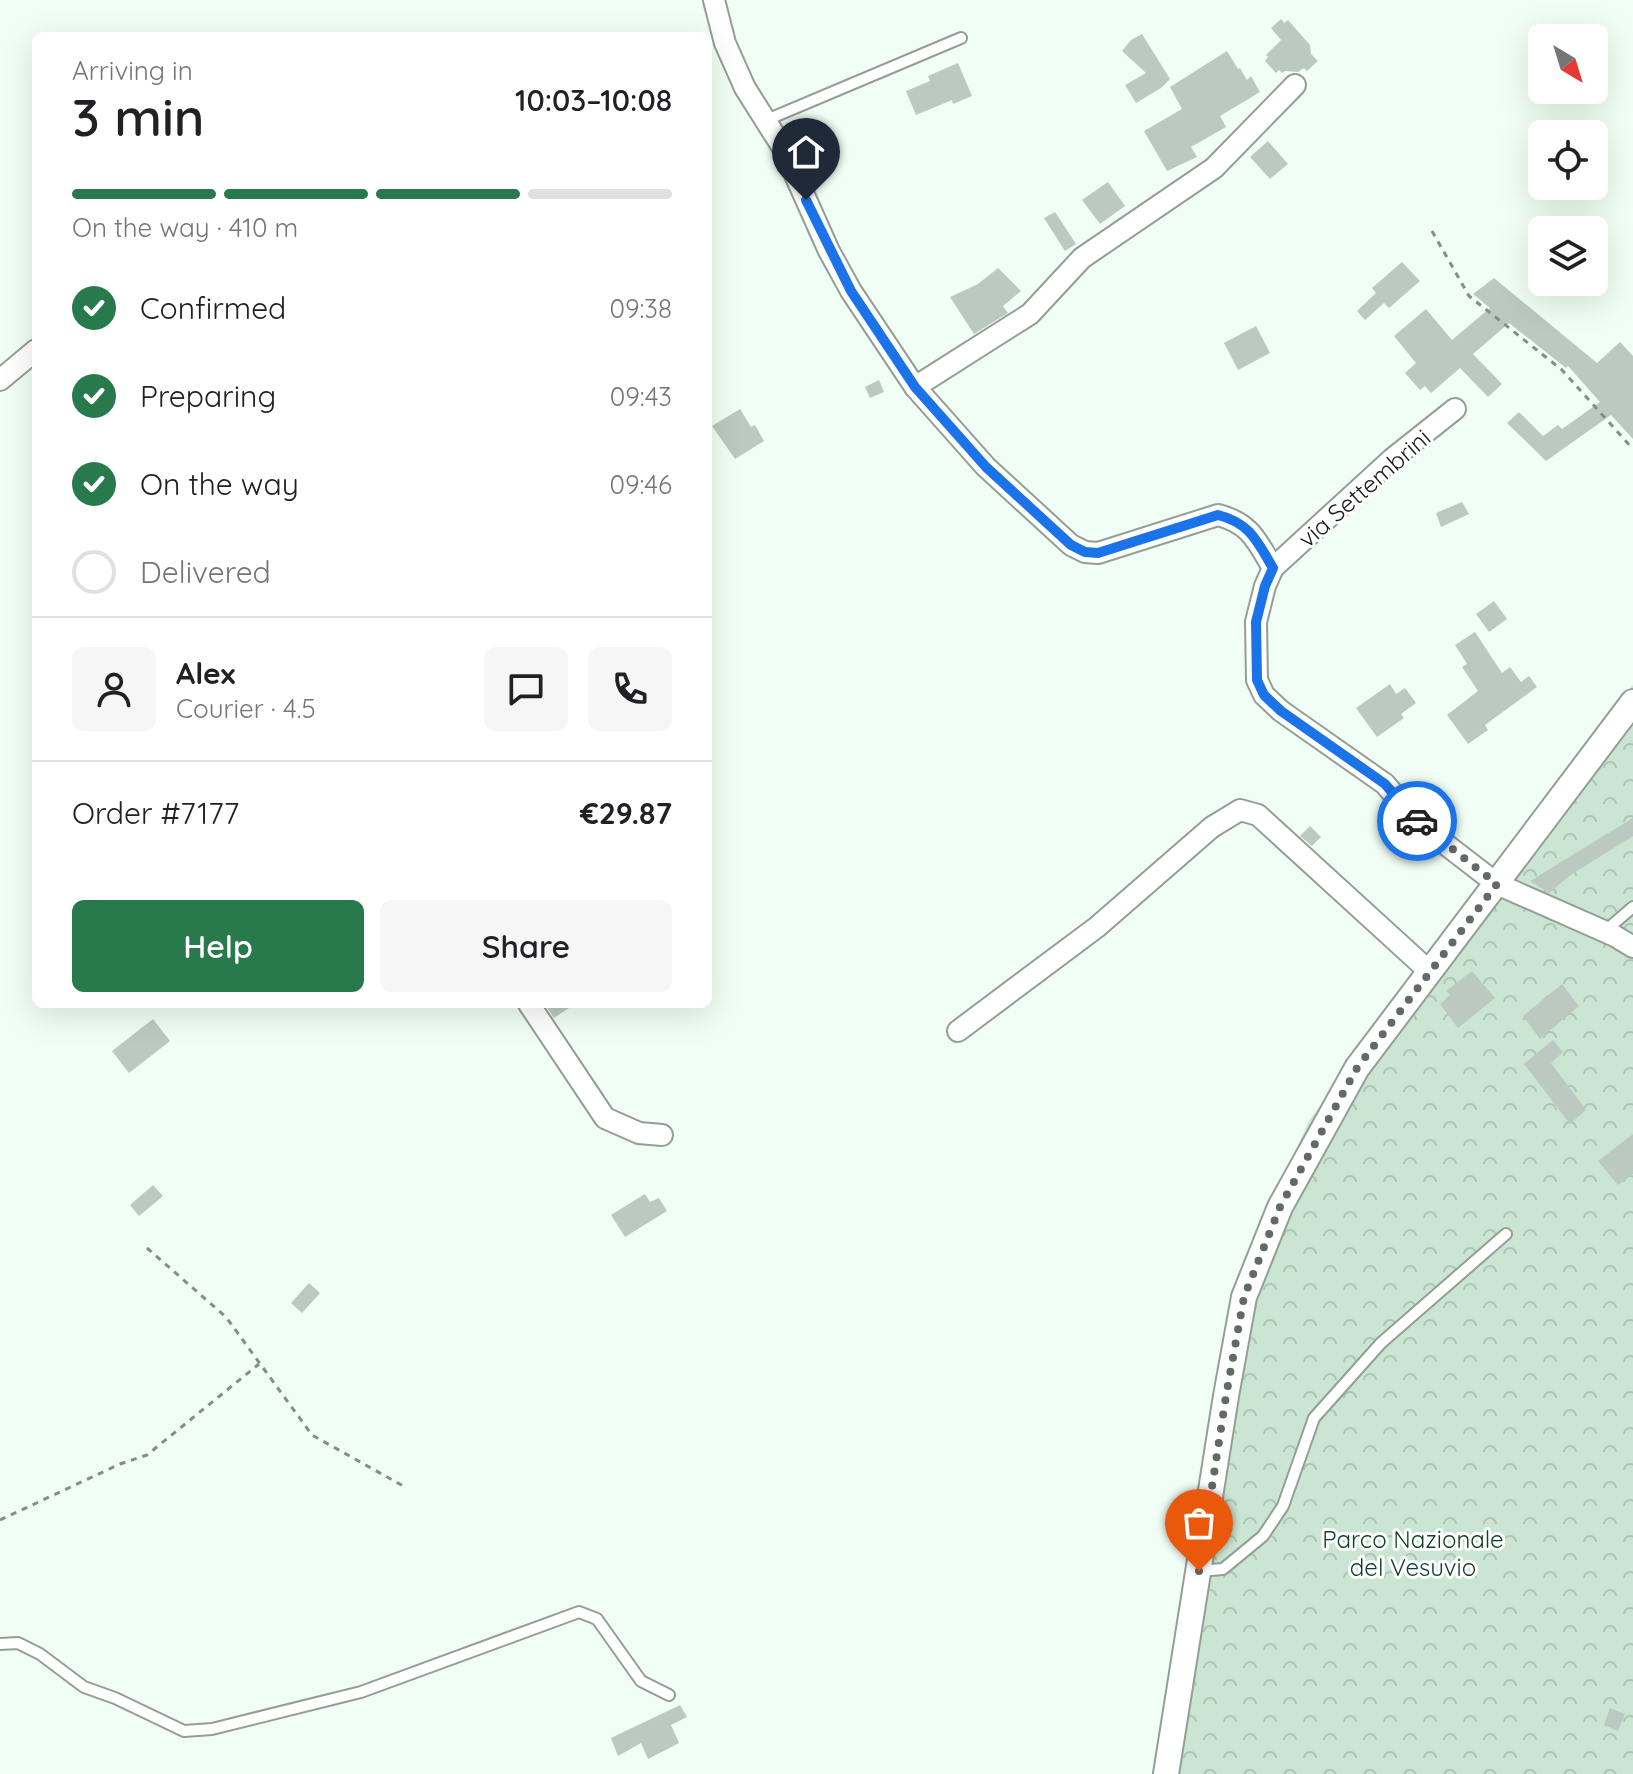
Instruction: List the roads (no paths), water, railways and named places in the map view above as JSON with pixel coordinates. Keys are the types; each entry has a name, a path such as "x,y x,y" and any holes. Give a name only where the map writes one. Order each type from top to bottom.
{"street":[{"name":"via Settembrini","path":"714,0 725,43 745,88 783,148 829,251 851,291 915,387 986,467 1071,545 1085,552 1098,553 1218,515 1236,519 1251,532 1273,568"},
{"path":"915,387 1030,314 1082,258 1214,168 1295,85"},
{"path":"0,380 32,353"},
{"name":"via Settembrini","path":"1455,409 1392,459 1273,568 1256,622 1257,680 1264,695 1281,711 1385,784 1418,823 1497,884 1633,947"},
{"path":"1166,1774 1244,1297 1280,1207 1357,1068 1633,702"},
{"path":"958,1031 1097,927 1212,827 1240,810 1258,815 1430,972"},
{"path":"532,1008 605,1118 639,1133 662,1135"}],"lane":[{"path":"764,121 961,38"},
{"path":"1604,932 1633,907"},
{"path":"1199,1571 1223,1569 1263,1536 1283,1506 1314,1418 1381,1343 1506,1234"},
{"path":"0,1644 18,1643 40,1654 84,1687 115,1698 184,1731 212,1729 361,1692 579,1612 597,1619 641,1681 669,1695"}],"park label":[{"name":"Parco Nazionale del Vesuvio","path":"1413,1553"}]}
